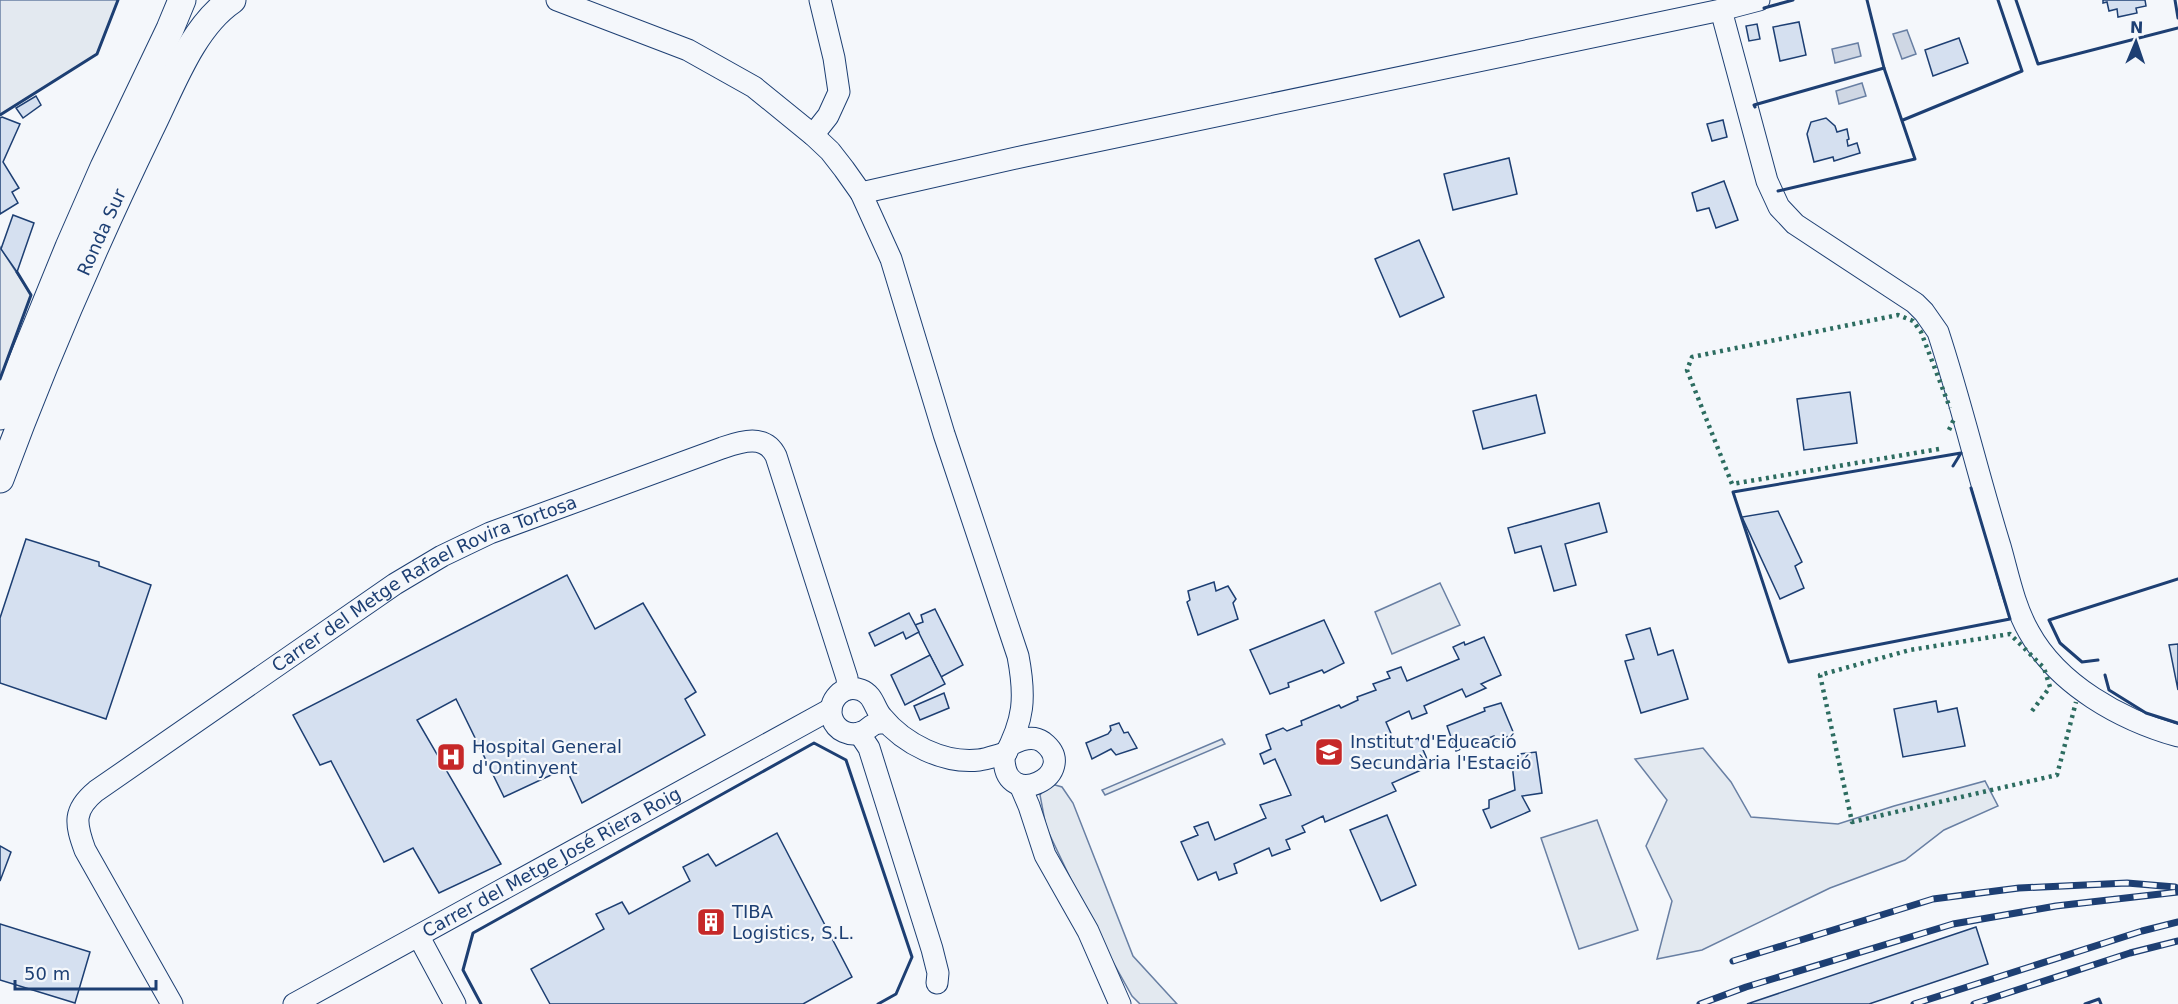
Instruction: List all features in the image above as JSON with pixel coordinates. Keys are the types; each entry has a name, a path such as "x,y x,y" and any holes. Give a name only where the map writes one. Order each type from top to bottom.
{"main road":[{"name":"Ronda Sur","path":"0,416 104,167 182,0"},
{"name":"Ronda Sur","path":"0,479 58,332 128,174 173,82 207,21 218,9 232,0"}],"street":[{"path":"557,0 688,50 754,87 830,151 861,194 891,259 902,290 944,434 1018,656 1022,678 1018,763 1029,806 1045,855 1088,931 1120,1004"},
{"path":"813,135 828,116 839,92 834,58 820,0"},
{"path":"861,194 1036,153 1721,10 1759,0"},
{"path":"1721,10 1767,181 1779,207 1796,224 1915,303 1938,332 1978,476 2019,611 2029,632 2063,674 2084,693 2154,729 2178,736"},
{"name":"Carrer del Metge Rafael Rovira Tortosa","path":"172,1004 85,850 77,825 82,804 96,791 395,584 462,546 490,533 742,441 763,442 773,449 776,456 841,657 849,689"},
{"path":"937,983 938,973 932,949 872,728 870,696 856,688 837,696 834,718 845,732 872,728 943,757 1018,763"},
{"name":"Carrer del Metge José Riera Roig","path":"294,1004 810,720 834,718"},
{"path":"419,937 455,1004"}],"shaded area":[{"path":"0,0 118,0 97,54 0,115"},
{"path":"1907,30 1916,54 1902,59 1893,34"},
{"path":"1858,43 1861,56 1835,63 1832,49"},
{"path":"1862,83 1866,96 1839,104 1836,91"},
{"path":"0,247 31,295 0,379"},
{"path":"1440,583 1460,625 1392,654 1375,612"},
{"path":"1222,739 1225,744 1105,795 1102,790"},
{"path":"1703,748 1731,782 1751,817 1838,824 1985,781 1998,806 1944,830 1905,860 1830,888 1702,950 1657,959 1672,901 1646,846 1667,800 1635,759"},
{"path":"1048,783 1062,787 1073,803 1133,956 1177,1004 1140,1004 1132,996 1094,928 1046,827 1040,795"},
{"path":"1597,820 1638,930 1579,949 1541,838"}],"building":[{"path":"2103,0 2145,0 2146,6 2136,8 2137,13 2118,17 2117,9 2109,11 2107,2 2103,3"},
{"path":"1799,22 1806,55 1780,61 1773,27"},
{"path":"1757,24 1760,39 1749,41 1746,26"},
{"path":"1959,38 1968,63 1933,76 1925,50"},
{"path":"36,96 41,105 23,118 16,108"},
{"path":"0,118 20,124 3,162 19,188 12,192 18,203 0,214"},
{"path":"1826,118 1835,126 1837,132 1847,129 1848,146 1857,143 1860,153 1834,161 1833,157 1814,162 1807,134 1811,122"},
{"path":"1723,120 1727,137 1712,141 1707,124"},
{"path":"1509,158 1517,194 1453,210 1444,174"},
{"path":"1724,181 1738,220 1716,228 1709,208 1697,211 1692,193"},
{"path":"13,215 34,223 17,272 1,249"},
{"path":"1419,240 1444,297 1400,317 1375,259"},
{"path":"1850,392 1857,443 1804,450 1797,399"},
{"path":"1536,395 1545,433 1483,449 1473,411"},
{"path":"1599,503 1607,532 1565,544 1576,585 1554,591 1541,546 1515,553 1508,528"},
{"path":"1778,511 1802,562 1795,566 1804,588 1780,599 1742,517"},
{"path":"26,539 99,562 99,566 151,585 106,719 0,683 0,618"},
{"path":"567,575 595,629 643,603 696,692 685,699 705,735 582,803 566,768 504,797 456,699 417,720 501,864 439,893 413,848 384,862 331,761 320,765 293,715"},
{"path":"1214,582 1216,591 1228,586 1236,599 1233,603 1238,619 1198,635 1187,602 1190,600 1188,591"},
{"path":"935,609 963,665 941,677 915,625 923,622 921,615"},
{"path":"909,613 919,632 906,639 903,632 875,646 869,633"},
{"path":"1324,620 1344,663 1324,673 1322,670 1288,683 1289,687 1270,694 1250,650"},
{"path":"1650,628 1658,655 1673,650 1688,699 1641,713 1625,661 1634,659 1626,635"},
{"path":"1484,637 1501,675 1481,684 1486,688 1466,697 1462,689 1424,706 1427,713 1412,719 1409,711 1386,722 1397,747 1418,738 1430,766 1392,783 1396,791 1325,822 1323,816 1302,826 1305,832 1286,840 1290,849 1272,856 1269,848 1234,864 1237,873 1219,880 1216,872 1198,880 1181,842 1198,835 1194,827 1208,822 1215,840 1266,818 1260,805 1291,795 1275,759 1264,764 1260,754 1271,749 1266,735 1283,728 1287,731 1302,725 1301,721 1339,705 1341,708 1358,700 1357,697 1376,690 1373,684 1390,678 1387,672 1401,667 1407,681 1459,659 1453,647"},
{"path":"2178,644 2178,690 2169,645"},
{"path":"930,655 945,684 905,705 891,675"},
{"path":"944,693 949,708 920,720 914,706"},
{"path":"1936,701 1938,712 1957,708 1965,746 1903,757 1894,709"},
{"path":"1501,703 1514,734 1497,741 1494,736 1456,751 1447,726 1485,711 1484,708"},
{"path":"1119,723 1124,733 1128,732 1137,748 1116,755 1111,749 1092,759 1086,743 1108,734 1111,730 1110,726"},
{"path":"1536,752 1542,793 1522,796 1530,811 1491,828 1483,810 1489,808 1489,800 1515,790 1512,764 1521,763 1519,754"},
{"path":"1387,815 1416,885 1381,901 1350,830"},
{"name":"TIBA Logistics, S.L.","path":"777,833 852,977 803,1004 550,1004 531,969 604,929 596,914 622,902 629,914 690,881 683,867 708,854 716,866"},
{"path":"0,846 11,852 0,881"},
{"path":"0,924 90,952 75,1003 0,980"},
{"path":"1976,927 1988,964 1869,1004 1747,1004"}],"railway":[{"path":"1733,961 1933,899 2019,888 2127,883 2175,887"},
{"path":"1700,1004 1746,987 1953,924 2056,906 2178,892"},
{"path":"1914,1004 2142,931 2178,922"},
{"path":"1974,1004 2130,953 2178,941"}],"hedge":[{"path":"1939,449 1732,484 1687,370 1692,357 1898,315 1913,321 1921,332 1950,408"},
{"path":"1949,430 1954,419"},
{"path":"2032,711 2050,687 2044,668 2010,634 1910,650 1820,675 1852,822 2057,775 2076,702"}],"wall":[{"path":"0,115 97,54 118,0"},
{"path":"1764,8 1793,0"},
{"path":"1755,107 1754,105 1884,68 1867,0"},
{"path":"1903,120 2022,71 1998,0"},
{"path":"2016,0 2038,64 2178,28"},
{"path":"2175,0 2178,18"},
{"path":"1778,191 1915,159 1884,68"},
{"path":"0,379 31,295 17,272"},
{"path":"1953,466 1961,453 1733,492 1789,662 2010,619 1971,488"},
{"path":"2098,660 2082,662 2060,643 2049,620 2178,579"},
{"path":"2105,675 2109,690 2146,713 2178,723"},
{"path":"481,1004 463,970 473,933 814,743 846,760 912,957 896,994 878,1004"},
{"path":"2085,1004 2099,999 2101,1004"}],"place":[{"name":"Institut d'Educació Secundària l'Estació","path":"1329,752"},
{"name":"Hospital General d'Ontinyent","path":"451,757"},
{"name":"TIBA Logistics, S.L.","path":"711,922"}]}
